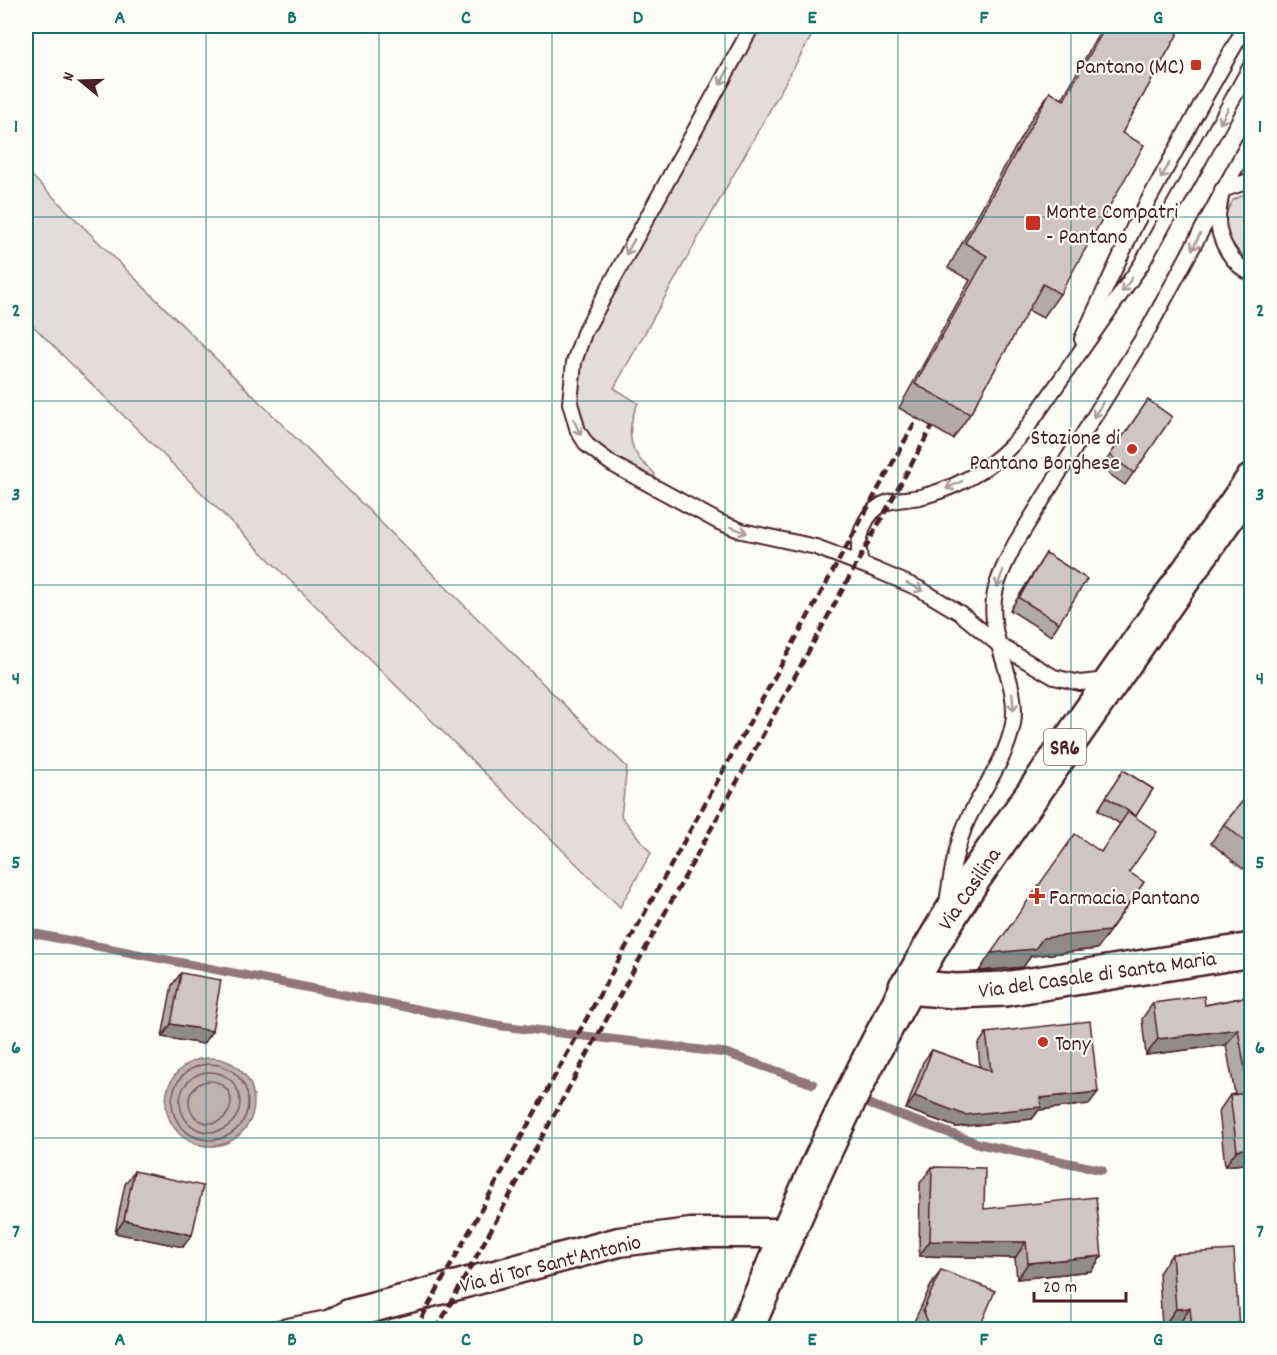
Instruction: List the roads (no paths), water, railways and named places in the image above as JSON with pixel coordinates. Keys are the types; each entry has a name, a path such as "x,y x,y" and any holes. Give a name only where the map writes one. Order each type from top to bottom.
{"main road":[{"name":"Via Casilina","path":"746,1329 842,1112 906,987 944,924 1251,481"},
{"name":"Via del Casale di Santa Maria","path":"906,987 956,991 1005,989 1251,950"}],"street":[{"name":"Via di Tor Sant'Antonio","path":"321,1329 349,1314 619,1242 691,1233 787,1233"}],"lane":[{"path":"752,26 590,320 578,346 570,403 578,431 587,445 612,464 719,522 742,531 816,548 900,580 960,613 999,645 1040,670 1064,680 1080,683 1098,681 1116,674"},
{"path":"1067,371 1135,225 1203,101 1248,26"},
{"path":"861,564 859,537 877,508 886,503 941,491 957,484 986,467 1012,446 1024,432 1141,265 1251,64"},
{"path":"944,924 950,882 962,837 973,811 1001,761 1012,725 1014,702 1010,678 994,625 994,599 1009,557 1149,328 1251,137"},
{"path":"1222,190 1251,180"},
{"path":"1222,190 1218,228 1224,245 1235,261 1251,274"},
{"path":"267,1329 349,1314"}],"water":[{"path":"210,1058 227,1061 241,1071 251,1085 254,1102 251,1119 241,1133 227,1143 210,1146 193,1143 179,1133 169,1119 166,1102 169,1085 179,1071 193,1061"}],"waterway":[{"path":"26,932 502,1026 726,1053 813,1084"},
{"path":"863,1102 980,1144 1102,1170"}],"railway":[{"path":"415,1330 925,404"},
{"path":"436,1330 940,412"}],"place":[{"name":"Pantano (MC)","path":"1196,65"},
{"name":"Monte Compatri - Pantano","path":"1033,223"},
{"name":"Stazione di Pantano Borghese","path":"1132,449"},
{"name":"Farmacia Pantano","path":"1037,896"},
{"name":"Tony","path":"1043,1042"}]}
